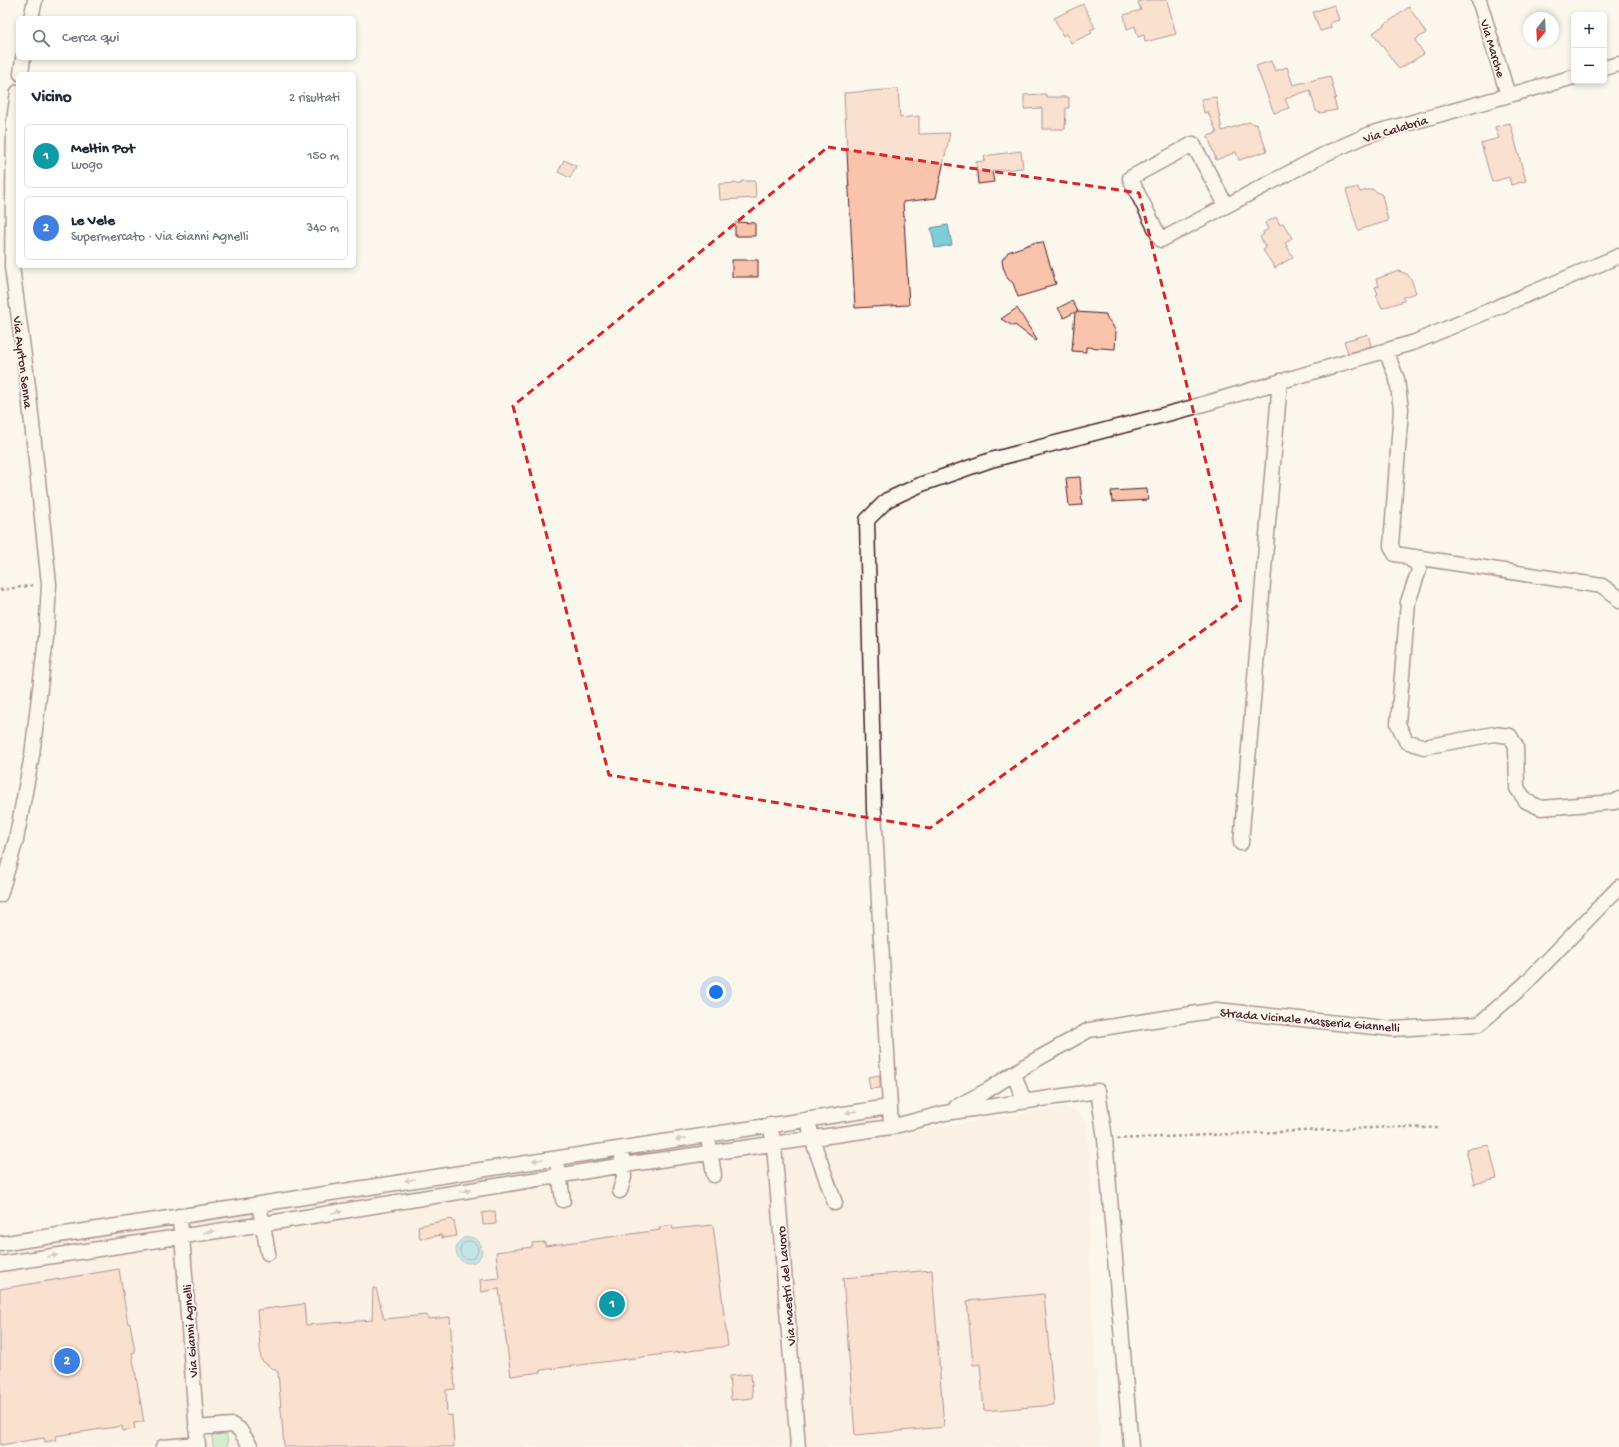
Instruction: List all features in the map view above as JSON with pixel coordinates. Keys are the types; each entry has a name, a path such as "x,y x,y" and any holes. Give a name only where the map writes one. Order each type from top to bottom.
{"street":[{"path":"32,16 35,0"},
{"name":"Via Marche","path":"1479,0 1508,95"},
{"path":"21,72 23,60"},
{"path":"1607,67 1619,64"},
{"name":"Via Calabria","path":"1226,205 1193,144 1130,178 1161,240 1327,153 1370,134 1571,78"},
{"name":"Via Ayrton Senna","path":"0,895 16,840 32,755 46,638 50,584 28,386 12,267 14,121 16,106"},
{"path":"891,1127 874,809 867,520 888,500 922,484 991,460 1190,408 1415,342 1619,256"},
{"path":"1386,351 1397,379 1401,409 1391,546 1395,554 1602,586 1618,597 1619,601"},
{"path":"1241,843 1280,381"},
{"path":"1405,556 1417,564 1419,570 1408,602 1398,724 1406,741 1424,747 1494,734 1510,736 1516,746 1517,788 1526,801 1541,808 1615,802 1619,799"},
{"name":"Strada Vicinale Masseria Giannelli","path":"945,1113 988,1090 1025,1066 1089,1030 1217,1010 1392,1030 1479,1024 1524,985 1619,887"},
{"path":"1014,1074 1024,1102"},
{"path":"0,1264 263,1224 559,1176 625,1180 711,1152 774,1145 891,1127 945,1113 1098,1091 1105,1139 1131,1447"},
{"path":"0,1244 889,1106"},
{"path":"808,1119 812,1138 835,1203"},
{"name":"Via Maestri del Lavoro","path":"770,1124 774,1145 798,1447"},
{"path":"707,1135 714,1175"},
{"path":"620,1148 625,1180"},
{"path":"556,1158 563,1200"},
{"path":"259,1204 268,1253"},
{"name":"Via Gianni Agnelli","path":"179,1216 182,1236 198,1446"},
{"path":"22,1240 26,1260"},
{"path":"196,1428 232,1425 239,1429 251,1447"},
{"path":"163,1447 198,1446"}],"path":[{"path":"0,590 50,584"},
{"path":"1105,1139 1393,1127 1439,1128"}],"highlighted area":[{"path":"828,147 1139,193 1241,603 930,828 609,775 513,406"}],"shaded area":[{"path":"897,1099 907,1132 1066,1107 1077,1112 1087,1123 1091,1171 1089,1264 1101,1447 0,1447 0,1234"}],"green space":[{"path":"227,1434 228,1447 213,1447 212,1435"}],"water":[{"path":"948,225 952,245 935,248 931,228"},
{"path":"469,1237 478,1241 482,1250 478,1259 469,1263 460,1259 456,1250 460,1241"}],"building":[{"path":"1144,0 1167,0 1176,34 1145,42 1144,35 1138,37 1135,26 1127,29 1124,15 1141,10 1138,2"},
{"path":"1083,4 1095,28 1090,30 1092,33 1071,43 1066,34 1063,36 1054,18"},
{"path":"1334,5 1339,20 1330,23 1331,28 1320,31 1313,12"},
{"path":"1409,7 1426,33 1415,40 1424,54 1399,69 1373,33"},
{"path":"1271,61 1275,71 1287,67 1293,85 1330,76 1336,98 1334,99 1337,110 1320,113 1316,111 1310,90 1285,99 1289,108 1274,113 1256,66"},
{"path":"898,89 900,118 919,116 919,134 950,133 936,198 903,202 909,305 855,308 844,93"},
{"path":"1046,94 1046,97 1069,97 1069,108 1066,108 1065,129 1042,129 1042,108 1024,109 1024,95"},
{"path":"1216,97 1222,131 1249,122 1257,125 1267,151 1239,160 1236,152 1216,160 1208,136 1217,133 1208,112 1204,113 1201,99"},
{"path":"1510,123 1526,181 1511,185 1509,177 1492,182 1481,143 1499,138 1495,127"},
{"path":"1021,151 1023,168 992,171 994,182 978,184 976,162 985,161 984,156"},
{"path":"564,160 576,166 570,178 558,172"},
{"path":"741,181 755,181 756,198 720,200 719,184 741,183"},
{"path":"1358,187 1360,192 1372,189 1382,195 1388,221 1358,230 1346,190"},
{"path":"1276,217 1280,225 1283,223 1292,238 1285,243 1293,257 1275,268 1263,250 1266,248 1260,237 1264,234 1263,232 1268,229 1265,223"},
{"path":"735,222 755,223 755,236 735,236"},
{"path":"1036,242 1043,242 1056,284 1018,297 1013,283 1008,279 1002,260 1008,252"},
{"path":"732,260 758,260 758,277 732,277"},
{"path":"1399,271 1407,274 1411,279 1416,293 1403,297 1404,301 1382,308 1376,295 1378,294 1375,287 1379,286 1376,279"},
{"path":"1072,301 1078,311 1076,312 1106,314 1106,317 1116,332 1115,349 1086,347 1086,352 1072,351 1075,312 1064,318 1058,308"},
{"path":"1017,308 1037,340 1036,341 1015,325 1013,326 1001,319"},
{"path":"1368,334 1371,346 1348,353 1344,341"},
{"path":"1080,477 1082,505 1069,506 1066,478"},
{"path":"1147,489 1148,500 1112,502 1111,491"},
{"path":"880,1075 880,1088 870,1089 868,1077"},
{"path":"1489,1145 1497,1179 1474,1184 1466,1149"},
{"path":"495,1211 496,1224 483,1225 482,1213"},
{"path":"452,1219 453,1222 454,1221 457,1236 442,1238 441,1235 420,1239 418,1226"},
{"path":"672,1225 673,1229 713,1225 728,1346 541,1370 541,1372 511,1376 499,1289 481,1292 480,1280 499,1278 496,1252 532,1247 532,1243 545,1242 545,1246 660,1230 659,1227"},
{"path":"119,1269 128,1324 130,1323 135,1352 132,1353 144,1422 134,1423 135,1429 123,1431 122,1426 55,1436 56,1440 45,1442 44,1438 0,1445 0,1289"},
{"path":"932,1270 944,1427 855,1435 843,1278"},
{"path":"373,1288 376,1288 384,1319 427,1315 428,1319 450,1317 455,1389 446,1390 447,1416 452,1415 454,1447 284,1447 278,1372 261,1360 257,1310 304,1304 306,1325 372,1320"},
{"path":"1044,1294 1054,1405 984,1411 980,1364 973,1365 967,1301"},
{"path":"751,1374 753,1398 731,1400 729,1376"}],"place":[{"name":"Meltin Pot","path":"612,1304"},
{"name":"Le Vele","path":"67,1361"}]}
